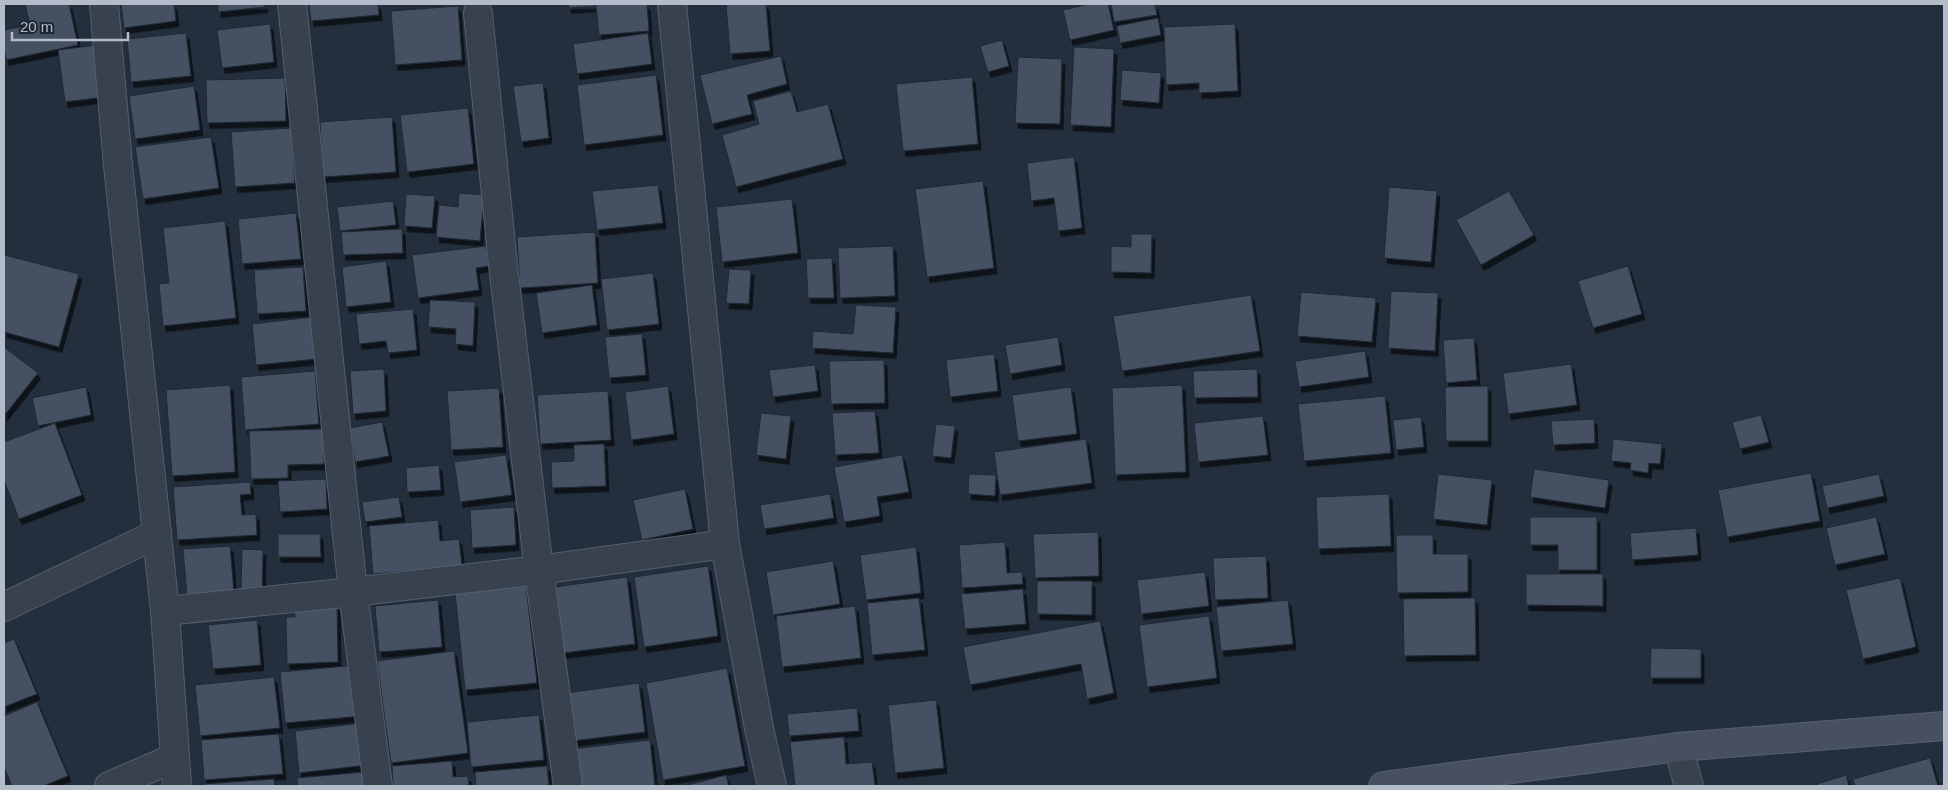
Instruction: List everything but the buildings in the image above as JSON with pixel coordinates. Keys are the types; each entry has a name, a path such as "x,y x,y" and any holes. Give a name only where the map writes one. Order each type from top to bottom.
{"main road":[{"path":"1383,786 1678,747 1944,726"}],"street":[{"path":"104,4 118,165 165,612 177,786"},
{"path":"292,4 353,592 378,786"},
{"path":"672,4 725,544 759,728 772,786"},
{"path":"478,13 503,265 538,570 568,786"},
{"path":"4,607 157,534"},
{"path":"165,612 538,570 725,544"},
{"path":"1678,747 1689,786"},
{"path":"109,786 174,758"}]}
